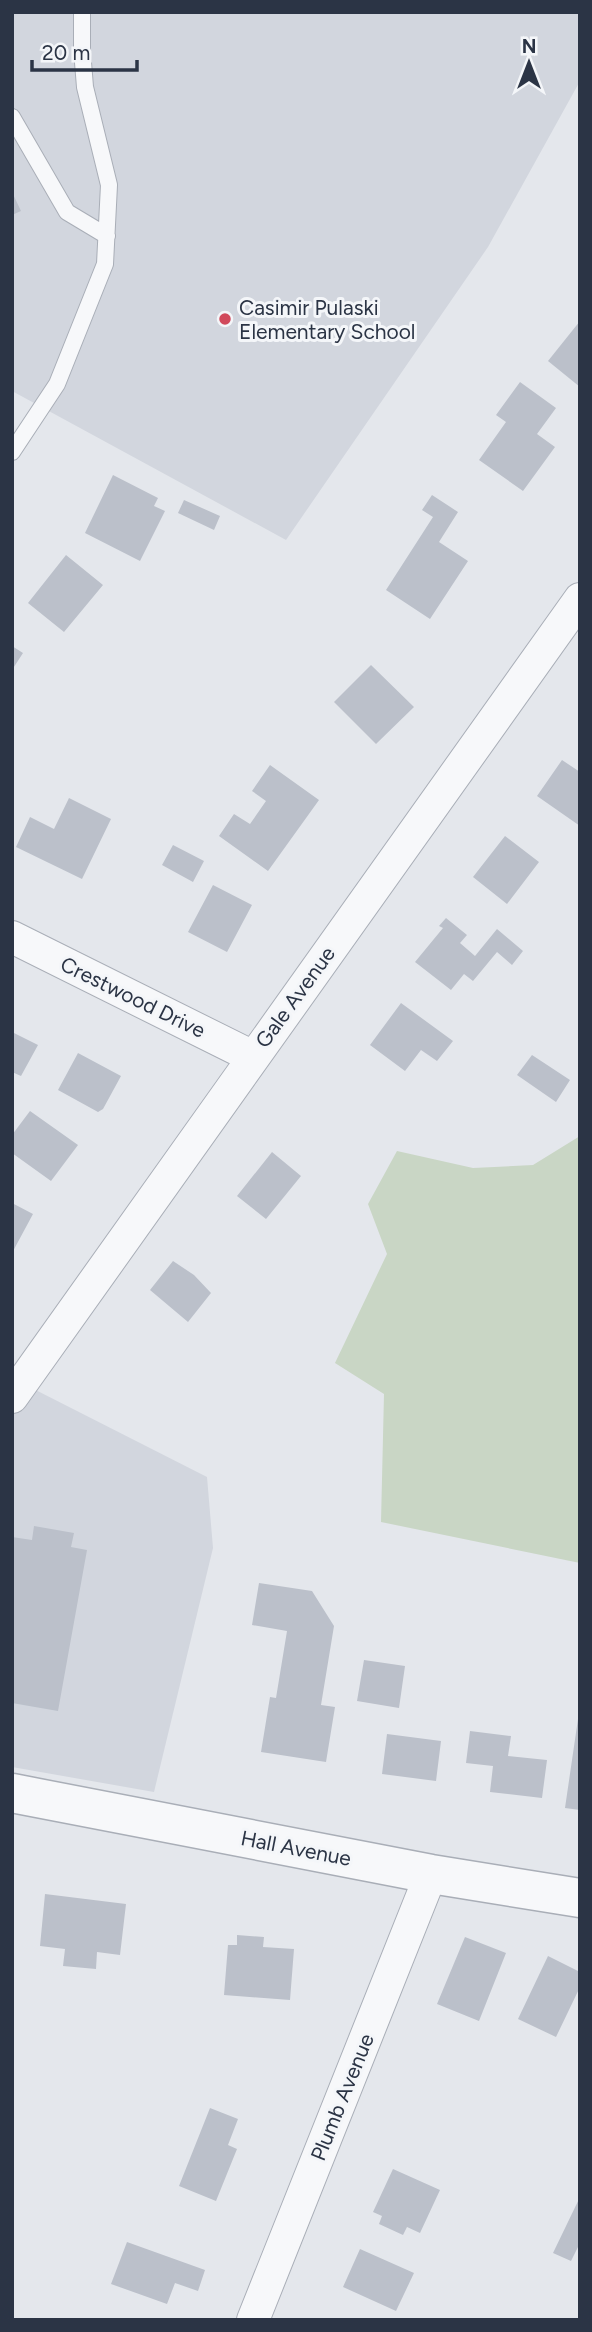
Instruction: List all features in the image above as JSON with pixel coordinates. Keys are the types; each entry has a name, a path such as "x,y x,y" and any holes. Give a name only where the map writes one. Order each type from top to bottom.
{"street":[{"name":"Gale Avenue","path":"12,1397 580,599"},
{"name":"Crestwood Drive","path":"12,937 253,1056"},
{"name":"Hall Avenue","path":"12,1793 431,1874 580,1898"},
{"name":"Plumb Avenue","path":"253,2320 431,1874"}],"lane":[{"path":"12,452 57,384 105,264 109,185 85,87 82,12"},
{"path":"12,117 67,212 107,236"}],"shaded area":[{"name":"Casimir Pulaski Elementary School","path":"12,12 580,12 580,81 488,247 286,540 12,391"},
{"path":"12,1378 207,1477 213,1548 154,1792 12,1767"}],"green space":[{"path":"580,1136 580,1563 381,1522 384,1394 335,1363 387,1254 368,1204 397,1151 473,1168 533,1165"}],"building":[{"path":"12,192 21,211 12,215"},
{"path":"580,321 580,387 548,361"},
{"path":"520,382 556,408 537,434 555,447 523,491 479,460 506,422 496,415"},
{"path":"113,475 158,498 154,506 165,511 140,561 85,533"},
{"path":"432,495 458,512 439,542 468,561 430,619 386,590 433,517 422,510"},
{"path":"184,500 220,516 214,530 178,513"},
{"path":"66,555 103,585 64,632 28,603"},
{"path":"12,646 23,653 12,670"},
{"path":"371,665 414,707 376,744 334,702"},
{"path":"562,760 580,772 580,826 537,796"},
{"path":"270,765 319,800 268,871 219,836 234,814 250,824 266,801 252,791"},
{"path":"69,798 111,819 82,879 16,847 30,817 54,829"},
{"path":"505,836 539,862 507,904 473,877"},
{"path":"173,845 204,861 193,882 162,865"},
{"path":"213,885 252,905 227,952 188,932"},
{"path":"446,918 467,935 460,943 475,956 497,929 523,951 512,965 497,952 473,981 464,974 451,990 415,962 443,928 439,926"},
{"path":"401,1003 453,1041 437,1061 421,1050 405,1071 370,1045"},
{"path":"12,1032 38,1045 21,1076 12,1072"},
{"path":"78,1053 121,1076 103,1109 98,1112 58,1090"},
{"path":"532,1055 570,1080 556,1102 517,1075"},
{"path":"30,1111 78,1145 51,1181 12,1153 12,1135"},
{"path":"272,1152 301,1176 266,1219 237,1196"},
{"path":"12,1203 33,1214 12,1253"},
{"path":"173,1261 194,1275 211,1293 188,1322 150,1290"},
{"path":"34,1526 74,1533 71,1547 87,1550 58,1711 12,1703 12,1537 32,1540"},
{"path":"259,1583 312,1591 334,1626 321,1705 335,1707 326,1762 261,1752 270,1697 276,1698 287,1631 252,1625"},
{"path":"364,1660 405,1666 399,1708 357,1701"},
{"path":"580,1719 580,1810 565,1808"},
{"path":"470,1731 511,1736 508,1756 547,1760 542,1798 490,1792 493,1766 466,1763"},
{"path":"387,1734 441,1741 436,1781 382,1774"},
{"path":"45,1894 126,1904 120,1955 97,1952 96,1969 63,1966 65,1949 40,1946"},
{"path":"237,1935 264,1937 263,1947 294,1949 290,2000 224,1995 228,1945 237,1945"},
{"path":"465,1937 506,1953 479,2021 437,2004"},
{"path":"548,1956 580,1972 580,1987 556,2037 518,2019"},
{"path":"210,2108 238,2119 228,2145 237,2149 216,2201 179,2186"},
{"path":"393,2169 440,2190 420,2233 407,2227 403,2235 379,2224 382,2216 373,2212"},
{"path":"580,2197 580,2243 571,2261 553,2253"},
{"path":"127,2242 205,2270 198,2291 175,2283 167,2304 111,2284"},
{"path":"360,2249 414,2273 396,2311 343,2287"}],"place":[{"name":"Casimir Pulaski Elementary School","path":"225,319"}]}
